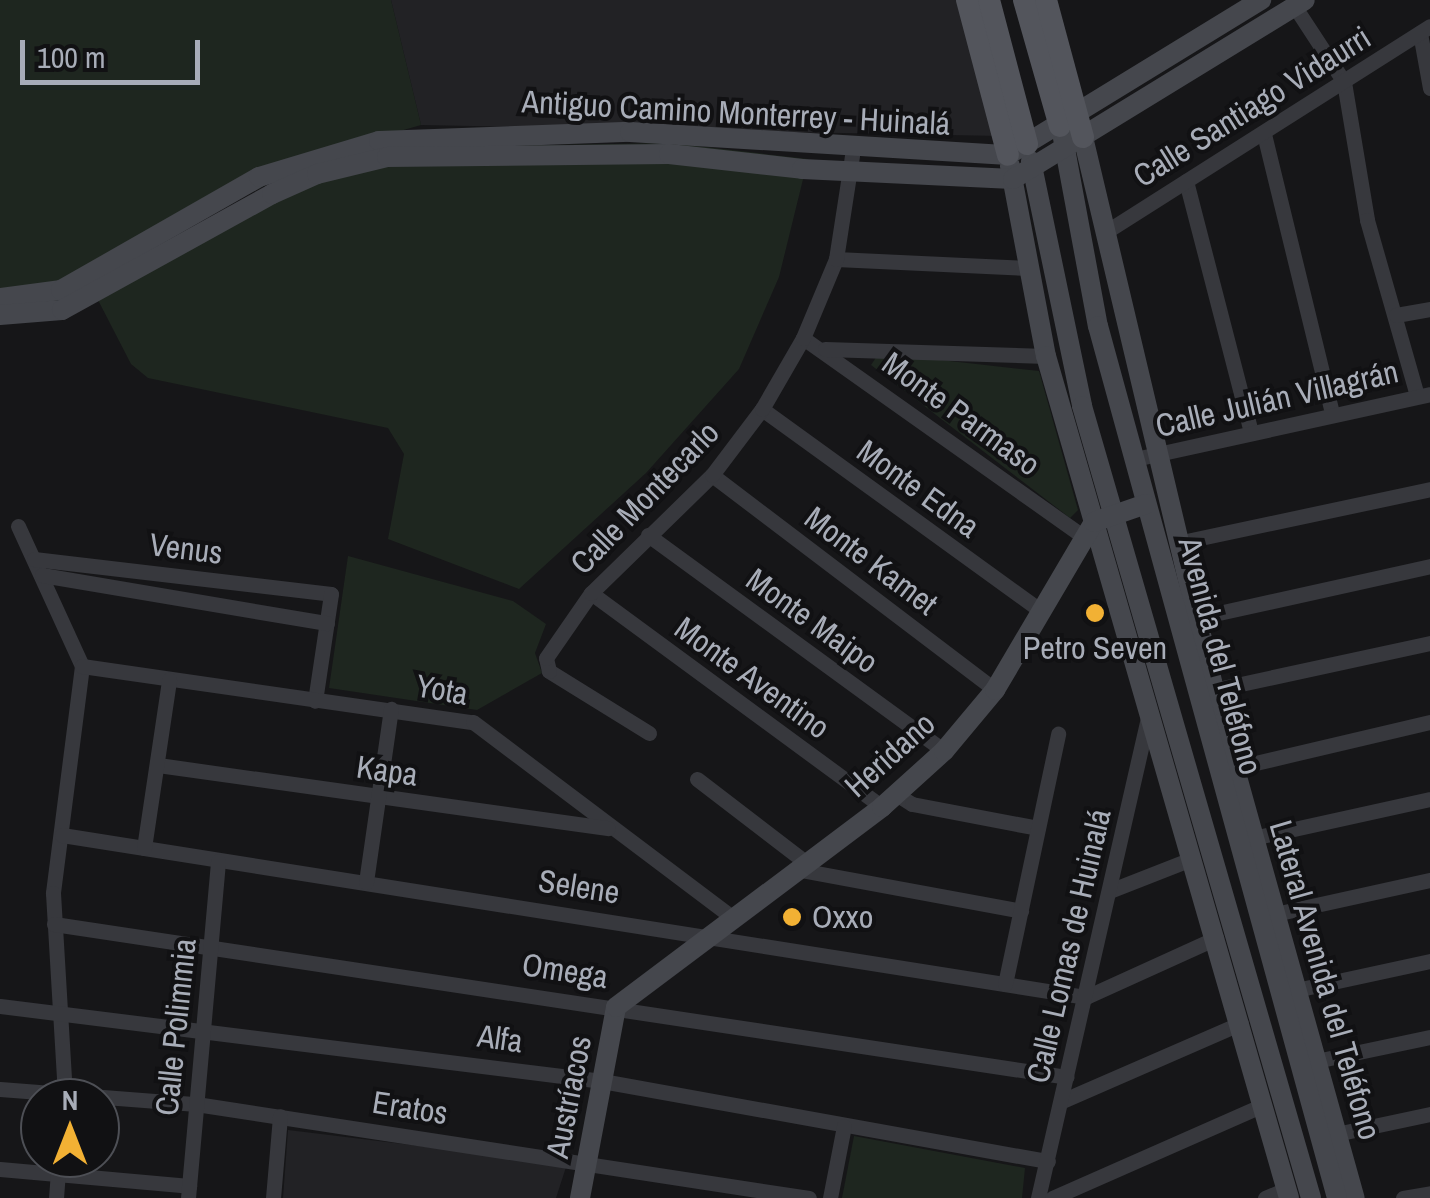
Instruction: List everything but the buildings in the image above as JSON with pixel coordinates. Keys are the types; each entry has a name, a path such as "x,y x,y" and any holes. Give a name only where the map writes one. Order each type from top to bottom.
{"main road":[{"path":"967,0 1017,150"},
{"path":"989,0 1000,38 1017,150"},
{"path":"1024,0 1072,132"},
{"path":"1046,0 1072,132"}],"street":[{"path":"1013,179 1034,170 1072,132 1261,0"},
{"path":"1265,1198 1287,1194 1287,1150 1263,1105 1151,706 1089,530 1046,356 1029,268 1013,179 1017,150 1072,132 1300,3 1344,82 1367,220 1424,395"},
{"path":"1425,30 1430,88"},
{"name":"Calle Santiago Vidaurri","path":"1104,233 1425,30"},
{"name":"Antiguo Camino Monterrey - Huinalá","path":"0,298 61,290 259,177 348,146 452,133 630,132 854,149 1017,150"},
{"name":"Avenida del Teléfono","path":"1072,132 1091,298 1318,1103 1337,1198"},
{"name":"Lateral Avenida del Teléfono","path":"1072,132 1104,233 1196,618 1213,690 1213,725 1234,768 1275,914 1316,1062 1318,1103 1336,1134 1355,1198"},
{"path":"1264,134 1332,414"},
{"name":"Calle Montecarlo","path":"650,733 549,670 546,658 591,593 712,475 762,410 803,338 836,260 854,149"},
{"name":"Avenida del Teléfono","path":"1017,150 1034,170 1066,343 1287,1150 1311,1198"},
{"name":"Antiguo Camino Monterrey - Huinalá","path":"0,315 62,310 272,194 317,174 387,157 670,154 850,173 1013,179"},
{"path":"1186,181 1251,433"},
{"path":"836,260 1029,268"},
{"path":"1396,315 1430,309"},
{"name":"Monte Parmaso","path":"803,338 1089,530"},
{"path":"824,350 1046,356"},
{"name":"Calle Julián Villagrán","path":"1135,459 1424,395"},
{"name":"Monte Edna","path":"762,410 1042,612"},
{"name":"Monte Kamet","path":"712,475 996,690"},
{"path":"1177,543 1430,489"},
{"path":"1089,530 1114,512 1146,504"},
{"path":"18,526 82,666 54,924 64,1012 65,1078"},
{"name":"Heridano","path":"616,1007 730,916 889,800 944,750 996,690 1089,530"},
{"name":"Monte Maipo","path":"648,535 944,750"},
{"name":"Venus","path":"34,559 331,594 327,623 42,574"},
{"path":"1196,618 1430,566"},
{"name":"Monte Aventino","path":"591,593 889,800 1038,828"},
{"path":"316,701 327,623"},
{"path":"1213,690 1430,642"},
{"name":"Yota","path":"82,666 460,718 493,732 608,828 730,916"},
{"path":"144,848 169,680"},
{"name":"Calle Lomas de Huinalá","path":"1038,1198 1112,890 1151,706"},
{"path":"366,882 390,709"},
{"path":"1234,768 1430,722"},
{"path":"1005,984 1058,734"},
{"name":"Kapa","path":"158,765 608,828"},
{"path":"696,780 800,865 1020,911"},
{"path":"1253,838 1430,799"},
{"name":"Selene","path":"62,835 1086,997"},
{"path":"1112,890 1191,859"},
{"name":"Calle Polimmia","path":"189,1192 218,861"},
{"path":"1275,914 1430,880"},
{"name":"Omega","path":"54,924 213,945 1067,1078"},
{"path":"1086,997 1216,938"},
{"path":"1296,990 1430,961"},
{"name":"Alfa","path":"0,1006 602,1081 1048,1161"},
{"name":"Austríacos","path":"580,1198 616,1007"},
{"path":"1062,1100 1240,1023"},
{"path":"1316,1062 1430,1037"},
{"name":"Eratos","path":"120,1099 196,1104 280,1116 809,1198"},
{"path":"1052,1198 1263,1105"},
{"path":"1336,1134 1430,1114"},
{"path":"273,1198 280,1116"},
{"path":"830,1198 844,1126"},
{"path":"119,1178 189,1192"},
{"path":"1403,1198 1430,1192"}],"shaded area":[{"path":"0,0 391,0 421,125 327,152 107,270 0,300"},
{"path":"391,0 962,0 1001,136 421,125"},
{"path":"671,143 808,159 779,277 739,369 646,473 519,589 388,539 404,454 388,428 148,378 131,364 98,300 219,230 351,167 432,147"},
{"path":"879,353 1039,371 1078,510 1070,518 871,365"},
{"path":"348,556 513,601 546,624 535,653 542,673 477,710 329,688"},
{"path":"288,1130 567,1164 556,1198 283,1198"},
{"path":"854,1136 1025,1168 1022,1198 842,1198"}],"place":[{"name":"Petro Seven","path":"1095,613"},
{"name":"Oxxo","path":"792,917"}]}
